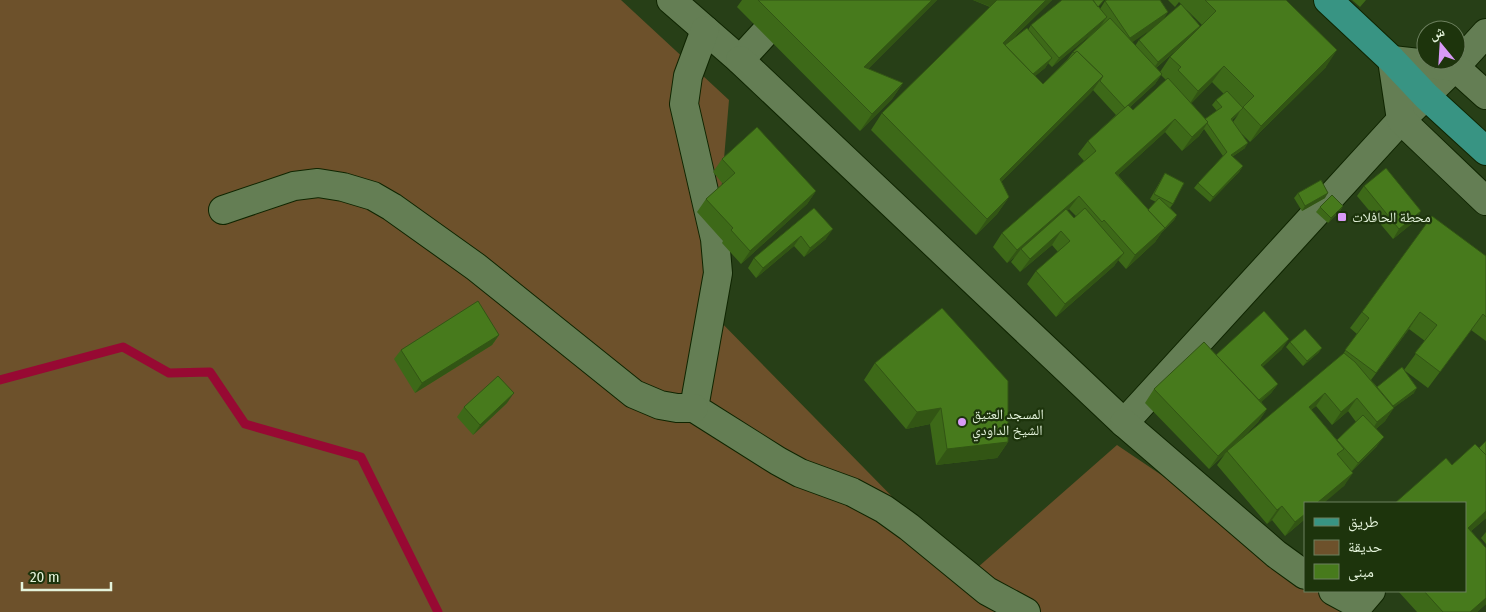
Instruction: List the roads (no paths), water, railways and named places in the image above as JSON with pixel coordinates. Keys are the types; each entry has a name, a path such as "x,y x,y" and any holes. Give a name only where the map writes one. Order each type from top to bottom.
{"main road":[{"path":"1328,0 1392,60 1426,96 1486,151"}],"street":[{"path":"671,0 740,60 1124,423 1276,554 1304,574"},
{"path":"740,60 795,0"},
{"path":"694,408 718,273 715,239 684,104 688,76 705,30"},
{"path":"1466,55 1486,33"},
{"path":"1416,63 1392,60 1401,120 1486,200"},
{"path":"1124,423 1401,120 1452,70"},
{"path":"1458,70 1486,95"},
{"path":"223,210 294,186 318,183 342,187 373,196 392,207 476,267 634,394 660,405 694,408 800,473 852,492 884,509 987,591 1026,612"},
{"path":"1336,592 1368,602"}],"waterway":[{"path":"0,380 123,347 169,373 210,372 245,424 361,457 438,612"}],"place":[{"name":"محطة الحافلات","path":"1342,217"},
{"name":"المسجد العتيق الشيخ الداودي","path":"962,422"}]}
